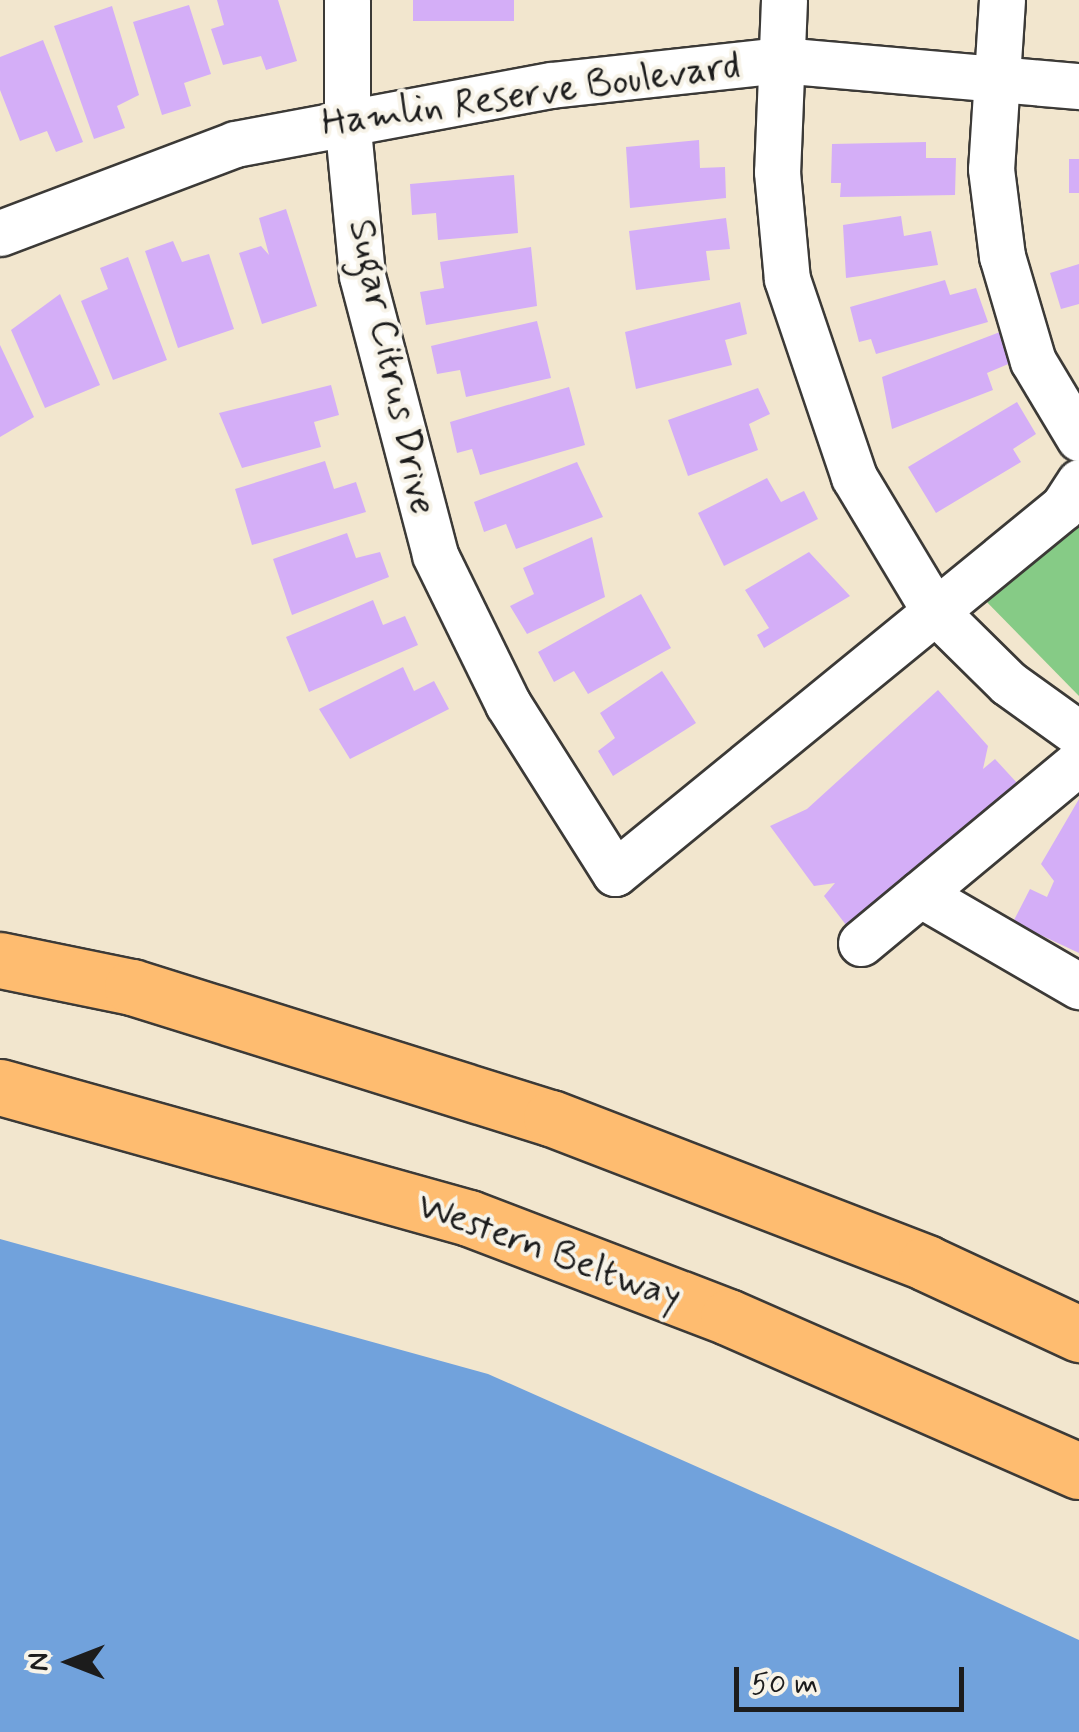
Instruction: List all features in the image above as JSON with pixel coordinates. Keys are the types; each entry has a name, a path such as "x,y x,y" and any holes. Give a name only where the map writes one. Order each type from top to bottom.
{"highway":[{"path":"0,960 132,987 551,1118 926,1264 1079,1334"},
{"name":"Western Beltway","path":"0,1087 469,1218 728,1317 1079,1470"}],"street":[{"name":"Sugar Citrus Drive","path":"347,0 346,119 362,276 435,555 508,704 616,873 934,610"},
{"path":"784,0 780,60 784,244 810,368 854,477 934,610 1079,734"},
{"path":"1002,0 991,169 1002,256 1034,361 1079,438"},
{"name":"Hamlin Reserve Boulevard","path":"0,232 235,144 346,119 780,60 1079,86"},
{"path":"934,610 1062,507 1079,482"},
{"path":"861,943 1079,762"},
{"path":"920,894 1079,986"}],"green space":[{"path":"1079,507 1079,696 977,592"}],"water":[{"path":"0,1239 488,1374 842,1531 1079,1640 1079,1732 0,1732"}],"building":[{"path":"217,0 278,0 297,61 266,70 261,56 223,65 211,29 224,25"},
{"path":"413,0 514,0 514,21 413,21"},
{"path":"189,5 211,74 184,83 191,106 162,115 133,22"},
{"path":"112,6 139,95 117,106 125,128 94,139 54,26"},
{"path":"43,40 83,142 56,152 47,131 20,141 0,90 0,57"},
{"path":"699,140 700,168 725,167 726,198 630,208 626,147"},
{"path":"926,142 926,158 956,158 955,195 840,197 841,183 831,183 832,144"},
{"path":"1069,159 1079,159 1079,193 1069,193"},
{"path":"514,175 518,233 438,240 436,213 412,215 410,184"},
{"path":"286,209 317,306 262,324 239,253 261,246 269,255 259,218"},
{"path":"901,216 904,236 931,231 938,265 846,278 843,225"},
{"path":"726,218 730,249 706,251 710,280 636,290 629,231"},
{"path":"173,241 182,262 209,254 234,329 178,348 145,251"},
{"path":"531,247 537,306 426,325 420,292 444,288 440,262"},
{"path":"128,257 167,360 113,380 81,301 108,289 100,268"},
{"path":"1079,264 1079,304 1061,309 1050,273"},
{"path":"945,280 950,295 976,288 988,322 876,354 871,339 859,342 850,307"},
{"path":"60,294 100,385 45,408 11,330"},
{"path":"740,302 747,334 725,340 732,365 636,389 625,332"},
{"path":"537,321 551,378 466,397 460,370 437,374 431,346"},
{"path":"1000,332 1013,362 987,373 993,390 892,429 882,377"},
{"path":"0,345 34,417 0,437"},
{"path":"331,385 339,415 314,422 321,447 242,468 219,413"},
{"path":"569,387 585,445 480,475 472,449 457,453 450,422"},
{"path":"758,388 770,414 749,424 758,450 688,476 668,420"},
{"path":"1017,402 1036,434 1013,449 1021,462 936,513 908,467"},
{"path":"325,461 334,489 356,482 366,512 252,545 235,489"},
{"path":"577,462 603,517 516,549 506,524 484,532 474,502"},
{"path":"767,478 781,502 804,491 818,519 724,566 698,513"},
{"path":"347,533 356,558 380,552 389,577 292,615 273,559"},
{"path":"592,537 605,597 527,634 510,606 534,594 523,568"},
{"path":"809,552 850,596 764,648 757,635 769,628 745,590"},
{"path":"641,594 671,648 588,694 574,671 554,682 538,652"},
{"path":"373,600 383,625 405,616 418,645 309,692 286,637"},
{"path":"403,667 414,691 434,681 449,709 350,759 319,709"},
{"path":"662,671 696,723 613,776 598,751 615,738 600,713"},
{"path":"938,690 988,746 983,769 995,759 1019,785 846,925 824,896 835,883 814,886 770,826 807,809"},
{"path":"1079,799 1079,953 1013,922 1030,889 1047,897 1054,881 1041,864"}]}
